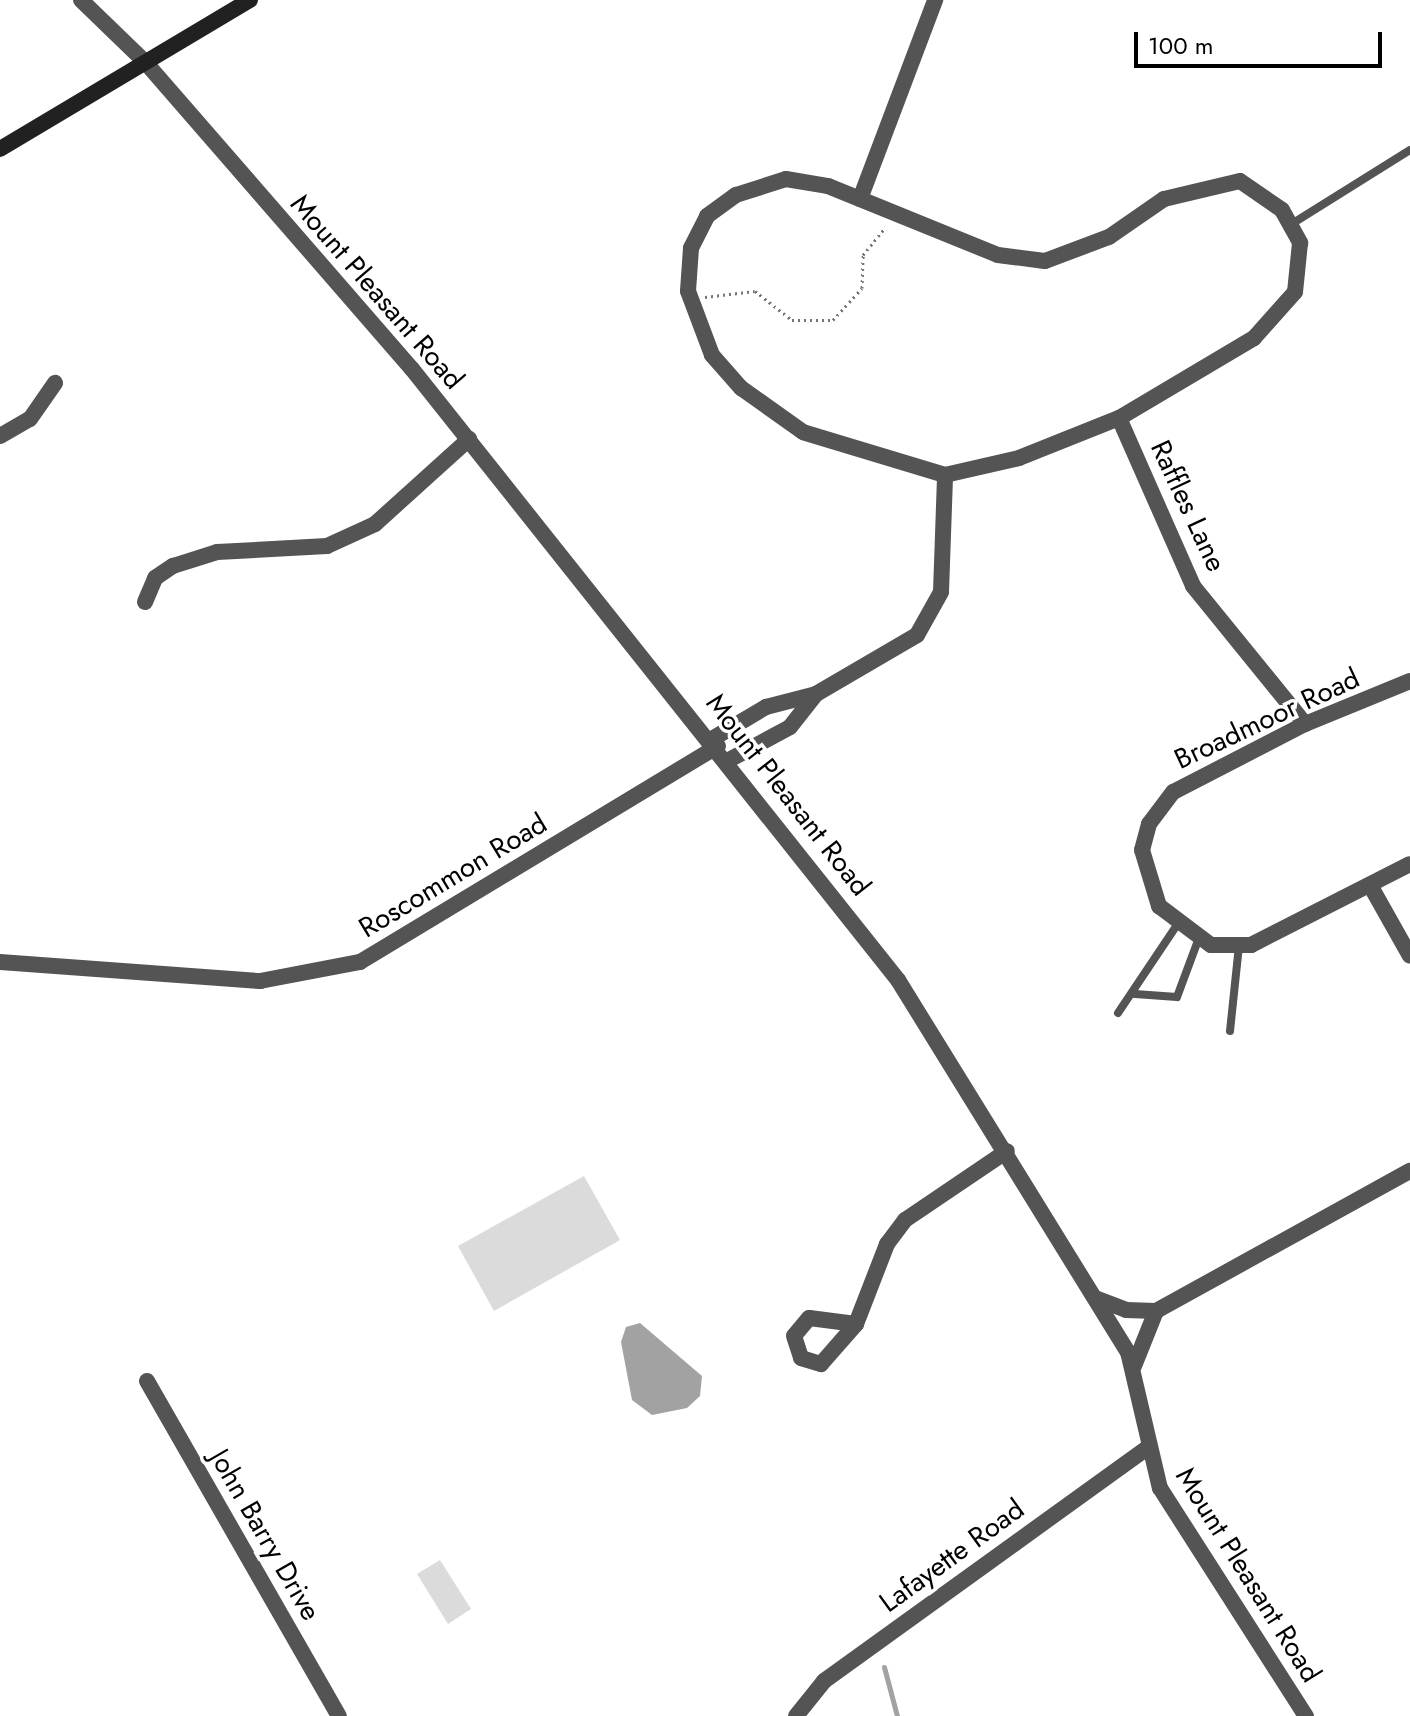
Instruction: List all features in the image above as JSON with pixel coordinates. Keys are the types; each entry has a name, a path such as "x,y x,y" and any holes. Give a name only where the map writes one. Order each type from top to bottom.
{"main road":[{"path":"0,149 250,0"}],"street":[{"name":"Mount Pleasant Road","path":"81,0 146,63 469,439 715,742 898,980 1007,1151 1134,1366 1147,1448 1160,1488 1306,1716"},
{"path":"860,199 935,0"},
{"path":"786,179 860,199 894,213 998,255 1045,261 1109,237 1164,199 1240,181 1282,210 1300,243 1295,292 1254,338 1119,418 1019,458 945,475 803,432 741,388 712,355 690,300 691,248 707,216 736,195 786,179"},
{"path":"0,436 30,419 55,383"},
{"name":"Raffles Lane","path":"1119,418 1193,586 1305,724"},
{"path":"145,602 155,578 173,566 217,552 327,546 375,524 469,439"},
{"path":"729,760 790,727 816,694 917,635 934,614 946,561 945,475"},
{"name":"Broadmoor Road","path":"1239,945 1199,938 1177,925 1148,881 1142,850 1149,824 1173,792 1305,724 1410,681"},
{"name":"Roscommon Road","path":"0,962 260,981 360,962 715,742 766,707 816,694"},
{"path":"1239,945 1410,864"},
{"path":"1370,885 1410,956"},
{"path":"856,1324 887,1244 905,1220 1007,1151"},
{"path":"1095,1298 1126,1310 1156,1311 1410,1171"},
{"path":"1134,1366 1156,1311"},
{"name":"John Barry Drive","path":"147,1381 339,1716"},
{"name":"Lafayette Road","path":"796,1716 848,1662 1147,1448"}],"lane":[{"path":"1290,225 1410,150"},
{"path":"1118,1013 1135,994 1177,925"},
{"path":"1135,994 1177,997 1199,938"},
{"path":"1230,1031 1239,945"}],"path":[{"path":"690,300 755,291 792,320 833,320 862,288 863,255 894,213"}],"shaded area":[{"path":"584,1176 620,1240 494,1311 458,1246"},
{"path":"640,1323 702,1376 700,1396 687,1408 652,1415 632,1400 621,1342 626,1327"},
{"path":"440,1560 471,1609 448,1624 417,1574"}],"waterway":[{"path":"884,1667 897,1716"}]}
